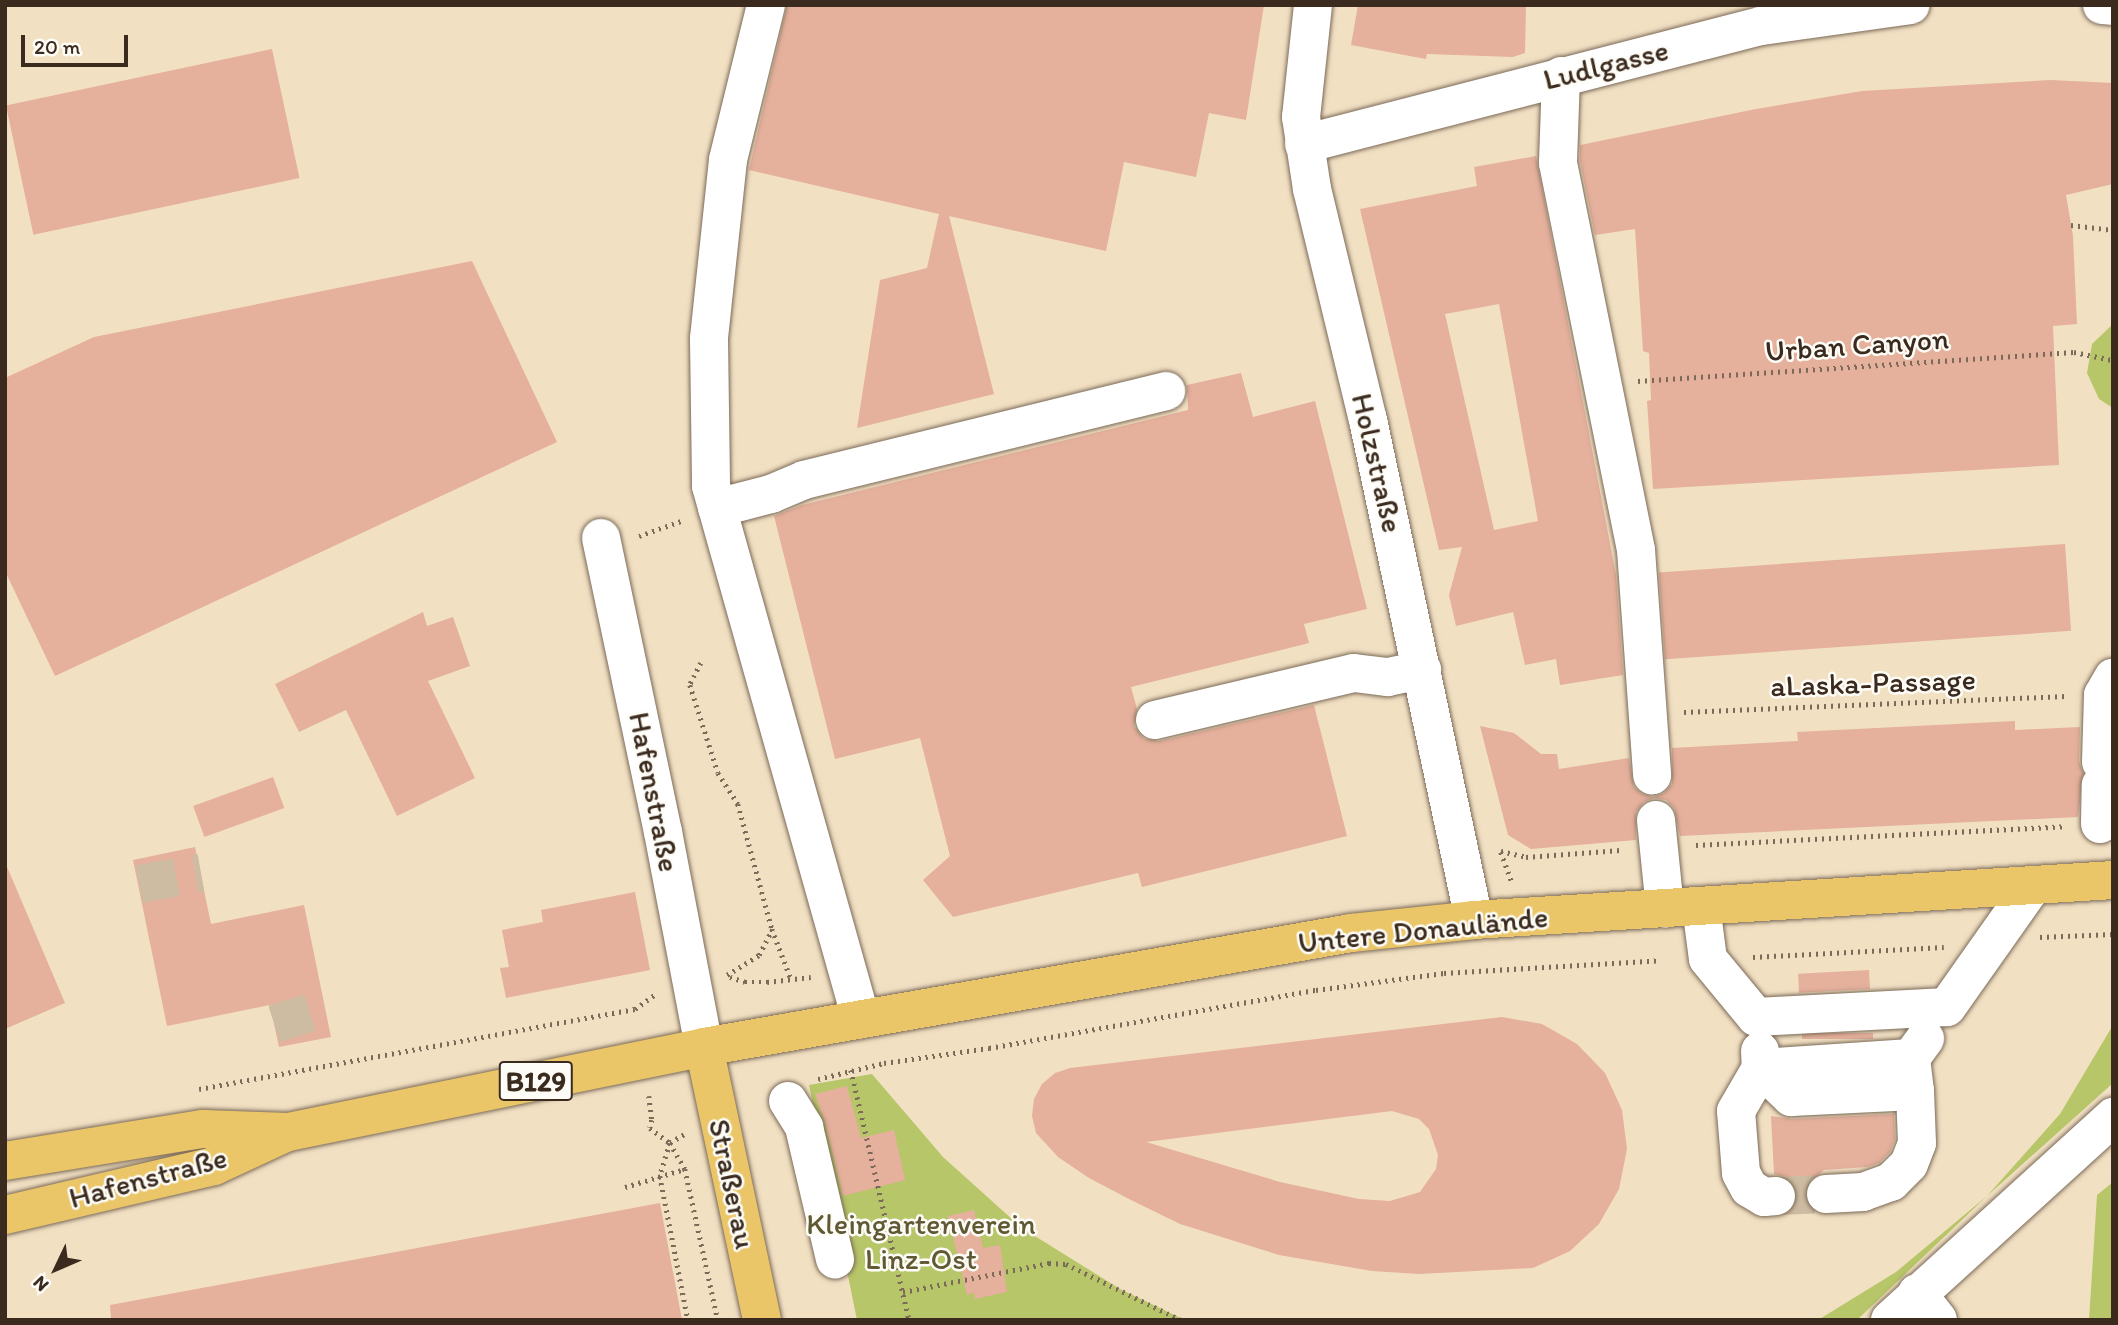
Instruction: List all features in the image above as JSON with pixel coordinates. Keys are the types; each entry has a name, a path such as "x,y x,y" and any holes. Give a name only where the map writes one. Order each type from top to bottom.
{"main road":[{"name":"Untere Donaulände","path":"722,1044 1351,933 1474,920 2113,880"},
{"name":"Hafenstraße","path":"5,1161 203,1129 288,1132 722,1044"},
{"name":"Straßerau","path":"722,1044 762,1320"},
{"name":"Hafenstraße","path":"5,1215 214,1167 288,1132"}],"street":[{"path":"766,5 728,160 709,339 711,486 861,1019"},
{"name":"Holzstraße","path":"1313,5 1301,92 1304,144 1422,670 1474,920"},
{"name":"Ludlgasse","path":"1304,144 1561,76 1797,19 1911,5"},
{"path":"2102,5 2113,6"},
{"path":"1561,76 1558,163 1636,550 1651,772"},
{"path":"718,508 771,494 804,480 1166,391"},
{"name":"Hafenstraße","path":"602,543 661,818 722,1044"},
{"path":"1155,720 1354,673 1388,677 1422,670"},
{"path":"2100,824 2108,686"},
{"path":"1658,834 1683,907 1708,959 1756,1017 1761,1068 1736,1111 1741,1173 1749,1188 1764,1197 1776,1196"},
{"path":"1825,1194 1863,1192 1891,1182 1909,1164 1917,1143 1913,1074 1947,1007 2033,885"},
{"path":"1756,1017 1947,1007"},
{"path":"1761,1068 1913,1074"},
{"path":"788,1101 804,1127 835,1259"},
{"path":"1890,1320 1928,1306 2113,1117"}],"path":[{"path":"2071,225 2113,230"},
{"name":"Urban Canyon","path":"1602,384 2074,352 2113,360"},
{"path":"602,543 718,508"},
{"path":"701,663 690,685 718,774 738,804 772,929 791,979"},
{"name":"aLaska-Passage","path":"1645,713 2108,686"},
{"path":"1501,851 1526,857 1658,834 2100,824"},
{"path":"772,929 759,955 725,976 745,982 820,975"},
{"path":"2029,937 2113,934"},
{"path":"1742,958 1945,947"},
{"path":"788,1101 810,1082 851,1070 1316,990 1444,973 1661,960"},
{"path":"190,1091 635,1009 654,997 662,986"},
{"path":"851,1070 909,1320"},
{"path":"650,1128 670,1143 685,1169 718,1320"},
{"path":"670,1143 660,1176 688,1320"},
{"path":"625,1187 685,1169"},
{"path":"903,1292 1049,1263 1066,1264 1181,1320"}],"green space":[{"path":"2113,324 2113,408 2099,399 2087,373 2092,344"},
{"path":"2113,1025 2113,1083 1987,1196 2060,1114"},
{"name":"Kleingartenverein Linz-Ost","path":"872,1074 943,1157 1022,1228 1120,1289 1185,1320 857,1320 809,1085"},
{"path":"2113,1182 2113,1320 2089,1320 2097,1195"},
{"path":"1987,1196 1857,1320 1818,1320 1896,1272"}],"building":[{"path":"787,5 1264,5 1246,120 1209,113 1196,177 1124,162 1106,251 949,216 994,394 857,428 880,280 927,268 939,214 749,170"},
{"path":"1358,5 1526,5 1525,53 1513,57 1427,54 1426,59 1351,45"},
{"path":"272,49 299,178 33,235 6,106"},
{"path":"2051,80 2113,83 2113,184 2066,195 2073,236 2077,324 2053,326 2059,465 1653,489 1647,401 1651,400 1649,353 1643,351 1635,229 1595,235 1580,161 1580,145 1756,109 1862,91"},
{"path":"1536,156 1616,575 1623,675 1560,685 1556,659 1525,665 1513,612 1456,626 1449,595 1462,547 1439,550 1360,209 1477,186 1474,167","holes":["1499,304 1538,521 1494,530 1445,314"]},
{"path":"472,261 557,442 55,676 5,571 5,378 94,337"},
{"path":"1241,373 1253,417 1315,401 1367,609 1304,624 1309,643 1131,687 1137,709 1134,726 1144,739 1160,741 1314,705 1347,836 1142,887 1138,873 953,917 923,880 950,856 920,738 835,759 774,516 802,505 1188,410 1187,385"},
{"path":"2065,544 2071,631 1665,659 1659,572"},
{"path":"423,612 427,626 453,617 470,666 428,681 475,778 397,816 346,710 299,732 275,684"},
{"path":"2015,721 2015,730 2080,727 2079,761 2083,773 2078,817 1680,836 1674,808 1666,800 1654,798 1644,802 1636,812 1636,840 1531,849 1508,835 1480,726 1514,733 1541,754 1557,754 1559,769 1629,758 1634,787 1642,794 1653,797 1664,793 1672,784 1672,748 1798,741 1797,732"},
{"path":"273,777 284,808 204,837 193,806"},
{"path":"195,847 211,924 304,905 331,1037 279,1047 270,1005 167,1026 133,860"},
{"path":"5,862 65,1003 5,1029"},
{"path":"635,892 650,970 506,998 500,968 509,967 502,930 543,922 541,910"},
{"path":"1869,970 1870,989 1799,993 1798,974"},
{"path":"1502,1017 1542,1024 1577,1044 1605,1073 1622,1110 1627,1149 1619,1189 1599,1224 1570,1251 1533,1268 1419,1274 1372,1271 1279,1255 1180,1224 1089,1178 1058,1157 1036,1133 1032,1116 1034,1099 1042,1084 1055,1073 1070,1068","holes":["1392,1111 1419,1119 1429,1129 1438,1155 1436,1169 1420,1192 1390,1201 1359,1199 1280,1182 1146,1142"]},
{"path":"1802,1033 1873,1033 1873,1039 1802,1039"},
{"path":"847,1086 861,1138 894,1130 905,1180 843,1196 825,1122 815,1094"},
{"path":"1894,1114 1895,1139 1890,1152 1879,1163 1867,1167 1824,1170 1806,1185 1804,1196 1812,1210 1791,1211 1796,1205 1798,1194 1794,1184 1786,1177 1774,1174 1771,1116 1792,1119"},
{"path":"660,1203 682,1320 111,1320 110,1305"},
{"path":"974,1210 983,1248 1000,1245 1007,1292 975,1299 974,1293 967,1295 948,1216"}],"tunnel":[{"path":"139,884 201,873"},
{"path":"274,1024 325,1008"},
{"path":"1776,1196 1826,1194"}]}
